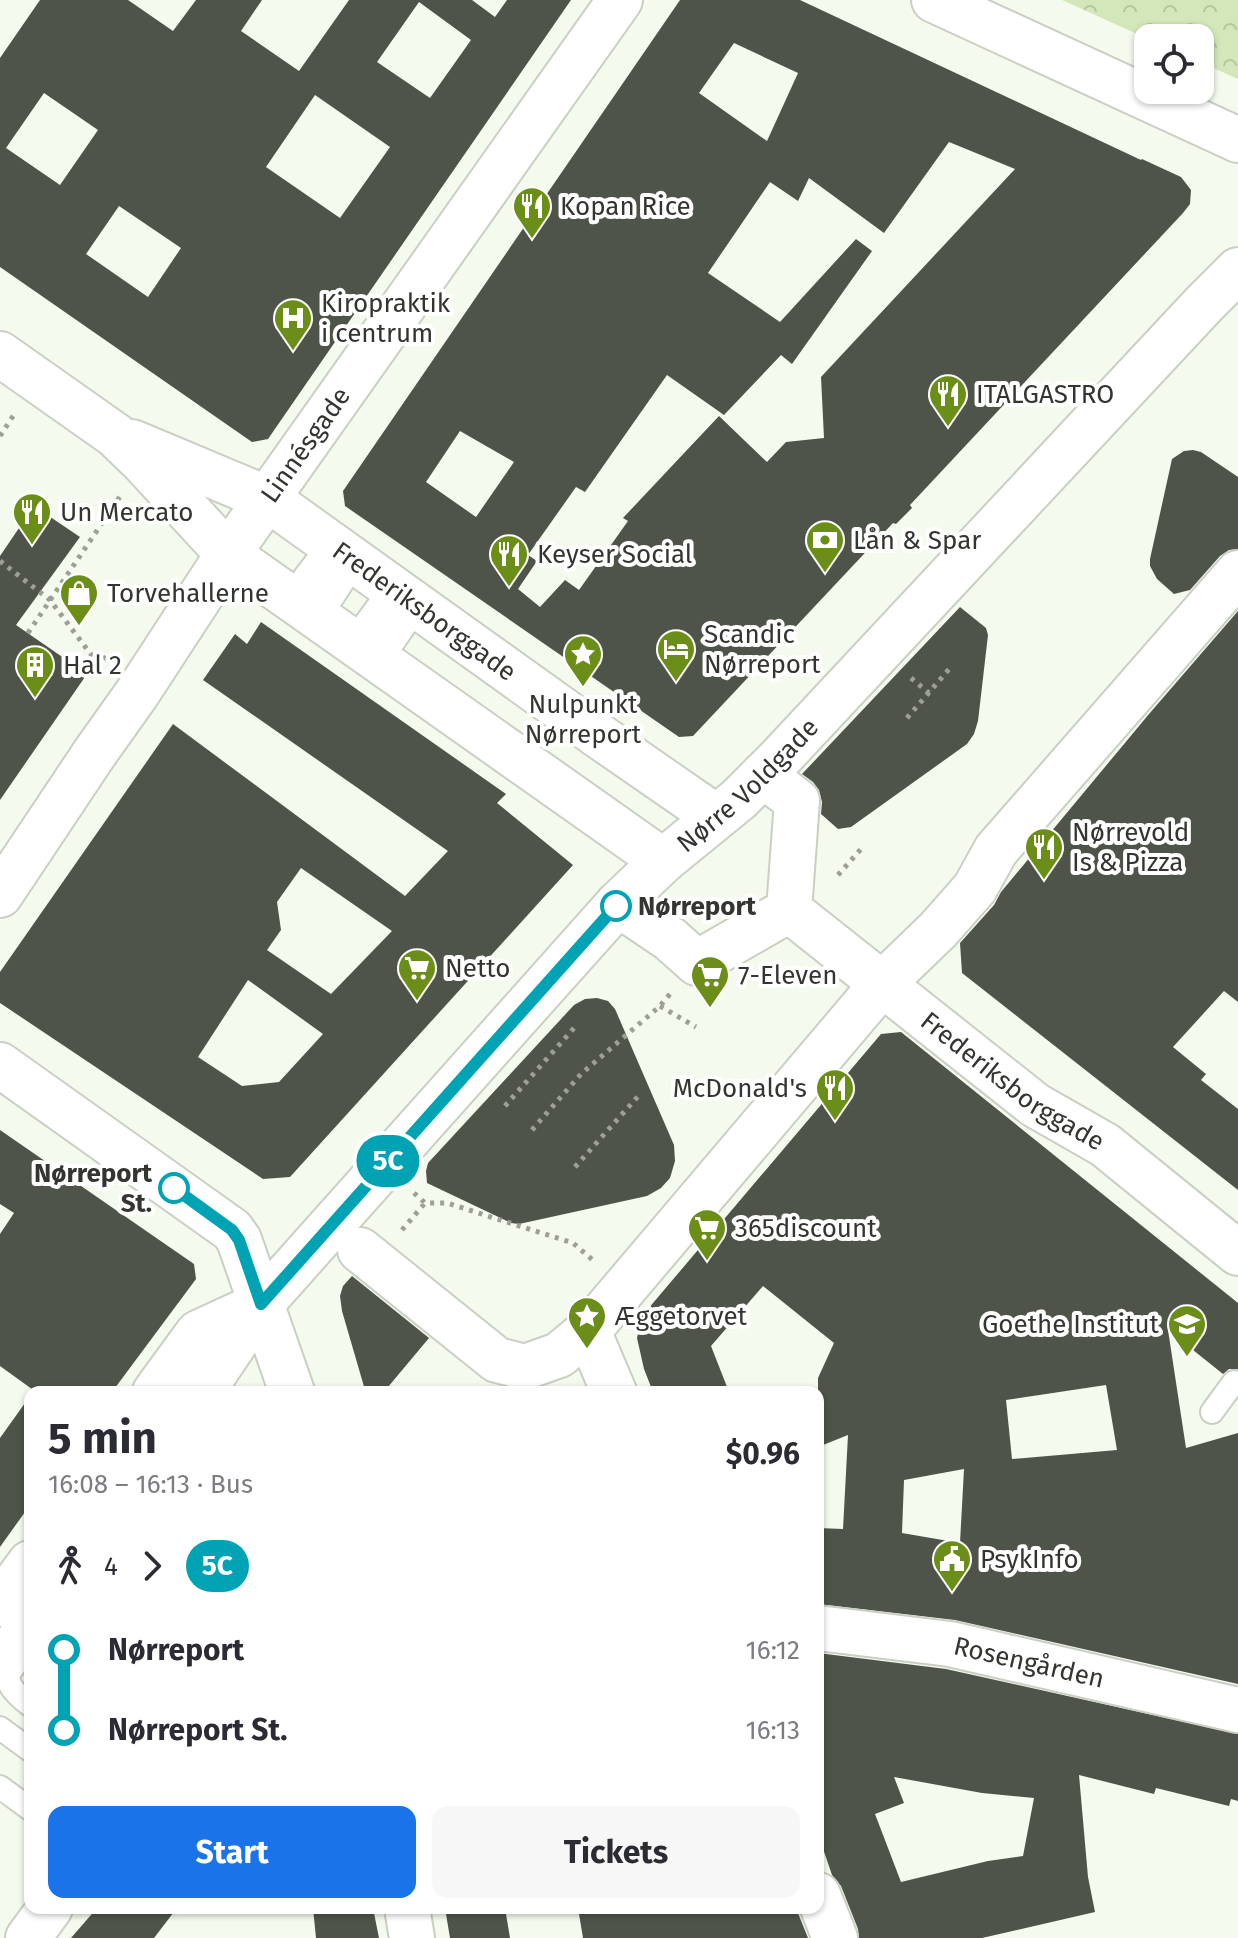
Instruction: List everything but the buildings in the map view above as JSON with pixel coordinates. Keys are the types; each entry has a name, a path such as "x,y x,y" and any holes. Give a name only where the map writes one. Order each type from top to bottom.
{"street":[{"name":"Linnésgade","path":"0,895 228,554 620,0"},
{"path":"934,0 1238,140"},
{"name":"Nørre Voldgade","path":"206,1386 261,1304 618,904 763,775 1238,270"},
{"name":"Frederiksborggade","path":"0,354 129,448 228,554 663,861"},
{"name":"Frederiksborggade","path":"129,448 268,499 716,817"},
{"path":"360,1250 497,1360 525,1367 559,1355 588,1331 882,984 938,930 975,888 996,850 1238,573"},
{"path":"618,904 670,939 697,963 789,910 797,801 763,775"},
{"name":"Frederiksborggade","path":"789,910 1035,1105 1105,1145 1235,1245"},
{"path":"0,1065 232,1230 239,1240 290,1386"},
{"name":"Nørre Voldgade","path":"159,1386 198,1333 261,1304"},
{"path":"588,1331 611,1386"},
{"path":"15,1641 24,1594"},
{"name":"Rosengården","path":"824,1629 950,1644 1238,1710"},
{"path":"824,1910 835,1938"},
{"path":"28,1938 46,1914"},
{"path":"408,1914 412,1938"}],"lane":[{"path":"1212,1412 1234,1382"},
{"path":"15,1641 7,1681 24,1700"},
{"path":"0,1728 24,1746"},
{"path":"0,1787 24,1805"}],"path":[{"path":"28,633 50,600 129,448"},
{"path":"0,561 50,600 99,665"},
{"path":"907,718 950,668"},
{"path":"838,875 861,849"},
{"path":"532,1130 581,1074 660,1006 697,963"},
{"path":"660,1006 696,1027"},
{"path":"505,1106 574,1028"},
{"path":"575,1167 641,1093"},
{"path":"385,1164 425,1203 447,1203 573,1243 625,1287"},
{"path":"410,1221 425,1203"}],"green space":[{"path":"1062,0 1238,0 1238,79 1214,68 1214,24 1134,24 1134,33"}],"bus line":[{"name":"5C","path":"174,1188 232,1230 239,1240 261,1304 616,906"}],"place":[{"name":"Kopan Rice","path":"532,240"},
{"name":"Kiropraktik i centrum","path":"293,352"},
{"name":"ITALGASTRO","path":"948,428"},
{"name":"Un Mercato","path":"32,546"},
{"name":"Lån & Spar","path":"825,574"},
{"name":"Keyser Social","path":"509,588"},
{"name":"Torvehallerne","path":"79,627"},
{"name":"Scandic Nørreport","path":"676,683"},
{"name":"Nulpunkt Nørreport","path":"583,688"},
{"name":"Hal 2","path":"35,699"},
{"name":"Nørrevold Is & Pizza","path":"1044,881"},
{"name":"Nørreport","path":"616,906"},
{"name":"Netto","path":"417,1002"},
{"name":"7-Eleven","path":"710,1009"},
{"name":"McDonald's","path":"835,1122"},
{"name":"Nørreport St.","path":"174,1188"},
{"name":"365discount","path":"707,1262"},
{"name":"Æggetorvet","path":"587,1350"},
{"name":"Goethe Institut","path":"1187,1358"},
{"name":"PsykInfo","path":"952,1593"}]}
